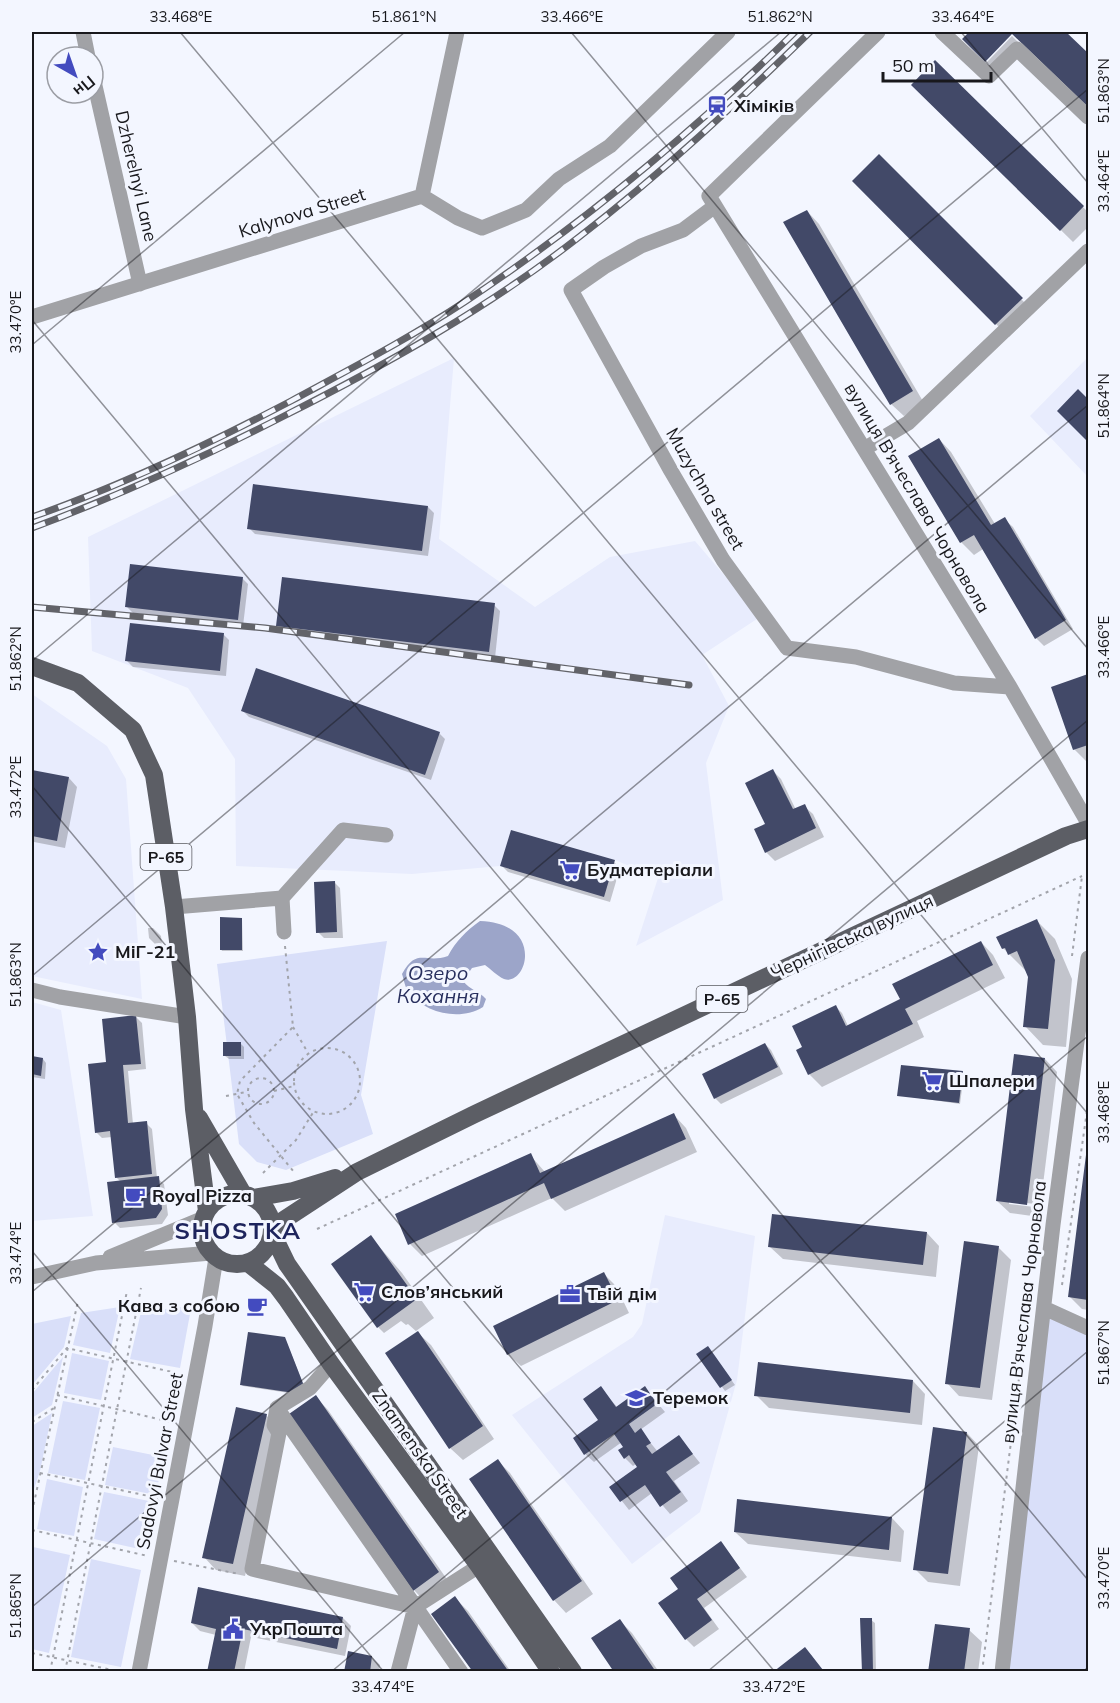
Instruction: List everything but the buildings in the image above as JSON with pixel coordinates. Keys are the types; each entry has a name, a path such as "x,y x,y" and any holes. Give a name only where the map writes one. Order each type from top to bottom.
{"main road":[{"name":"Р-65","path":"32,666 78,683 133,730 154,775 174,907 187,1017 194,1109 206,1214 202,1226 204,1240 214,1256"},
{"name":"Чернігівська вулиця","path":"272,1230 357,1172 475,1114 1045,846 1089,828"},
{"name":"Р-65","path":"194,1109 248,1196 267,1210 272,1230 270,1243 265,1252 248,1263"},
{"name":"Чернігівська вулиця","path":"248,1196 294,1191 357,1172"},
{"name":"Р-65","path":"206,1214 223,1197 248,1196"},
{"name":"Znamenska Street","path":"272,1230 287,1264 573,1671"},
{"path":"214,1256 231,1264 248,1263"},
{"name":"Znamenska Street","path":"248,1263 277,1286 286,1298 331,1364 479,1566 551,1671"}],"street":[{"path":"456,32 423,196 458,218 482,228 526,210 559,179 610,146 728,32"},
{"path":"712,201 878,32"},
{"path":"942,32 989,76 1017,49 1089,117"},
{"name":"Dzherelnyi Lane","path":"99,105 140,284"},
{"name":"Kalynova Street","path":"32,317 423,196"},
{"name":"вулиця В'ячеслава Чорновола","path":"712,201 1010,687 1089,823"},
{"name":"Muzychna street","path":"712,201 683,230 640,246 604,267 571,291 723,560 787,648 856,657 954,683 1010,687"},
{"path":"864,449 908,423 1089,251"},
{"path":"174,907 282,898 343,830 386,835"},
{"path":"282,898 284,932"},
{"name":"вулиця В'ячеслава Чорновола","path":"1002,1671 1044,1308 1089,958"},
{"path":"32,990 60,997 187,1017"},
{"path":"96,1263 206,1214"},
{"path":"32,1277 96,1263 214,1256"},
{"name":"Sadovyi Bulvar Street","path":"139,1671 196,1378 214,1256"},
{"path":"1044,1308 1089,1328"},
{"path":"331,1364 310,1388 277,1408 274,1425 279,1433 252,1569 415,1607"},
{"path":"277,1408 461,1671"},
{"path":"398,1671 415,1607 479,1566"}],"path":[{"path":"318,1229 1082,876"},
{"path":"284,932 293,1027 309,1054"},
{"path":"293,1027 240,1080 237,1094 254,1124 297,1175"},
{"path":"321,1048 338,1050 352,1060 359,1076 357,1093 347,1107 331,1113 314,1111 301,1101 294,1086 296,1069 300,1061 309,1054 321,1048"},
{"path":"259,1078 266,1079 272,1084 274,1091 272,1098 267,1103 261,1104 254,1103 248,1092 253,1081 259,1078"},
{"path":"274,1091 294,1086"},
{"path":"226,1096 248,1092"},
{"path":"1058,1314 1089,1104"},
{"path":"263,1173 296,1140 314,1111"},
{"path":"65,1671 141,1288"},
{"path":"50,1671 127,1291"},
{"path":"32,1512 78,1301"},
{"path":"67,1348 196,1378"},
{"path":"32,1389 67,1348"},
{"path":"57,1395 186,1426"},
{"path":"32,1422 54,1408"},
{"path":"40,1473 172,1501"},
{"path":"32,1491 35,1498"},
{"path":"32,1530 242,1575 252,1569"},
{"path":"32,1653 122,1671"}],"shaded area":[{"path":"1088,357 1088,477 1030,416"},
{"path":"454,358 439,539 535,607 610,557 695,541 760,617 702,655 729,706 706,763 723,900 636,946 658,878 615,860 511,830 500,866 412,874 236,866 235,759 188,688 92,651 88,537"},
{"path":"32,694 107,746 126,779 142,999 32,976"},
{"path":"387,941 361,1095 373,1134 286,1170 257,1162 239,1144 217,964"},
{"path":"32,1002 61,1010 93,1216 32,1221"},
{"name":"Теремок","path":"665,1215 755,1236 737,1380 700,1512 632,1564 512,1415 633,1337 642,1324"},
{"path":"120,1307 110,1353 73,1345 81,1313"},
{"path":"188,1308 190,1314 180,1368 130,1359 141,1312"},
{"path":"1044,1308 1088,1328 1088,1671 1002,1672"},
{"path":"71,1316 64,1347 32,1385 32,1324"},
{"path":"72,1353 109,1361 101,1400 64,1393"},
{"path":"63,1357 52,1405 32,1418 32,1394"},
{"path":"63,1401 100,1408 85,1480 48,1473"},
{"path":"52,1413 34,1489 32,1483 32,1426"},
{"path":"113,1447 163,1457 156,1495 105,1485"},
{"path":"47,1479 83,1487 74,1536 37,1529"},
{"path":"104,1492 154,1502 144,1550 94,1539"},
{"path":"33,1547 70,1555 49,1653 32,1649"},
{"path":"91,1559 141,1570 121,1667 71,1657"}],"water":[{"name":"Озеро Кохання","path":"480,921 501,924 514,932 522,942 525,954 524,965 519,974 512,979 504,979 485,965 472,968 463,981 486,999 483,1007 474,1011 464,1014 444,1013 424,1006 406,988 402,974 407,966 417,959 448,956 462,937"}],"railway":[{"path":"32,517 131,478 228,433 358,365 445,315 510,271 595,208 718,105 795,32"},
{"path":"32,528 128,490 253,432 361,376 473,311 544,263 639,189 726,112 810,32"},
{"path":"32,607 265,628 689,685"}],"place":[{"name":"Хіміків","path":"717,106"},
{"name":"Будматеріали","path":"570,870"},
{"name":"МіГ-21","path":"98,952"},
{"name":"Шпалери","path":"932,1081"},
{"name":"Royal Pizza","path":"135,1196"},
{"name":"Слов’янський","path":"364,1292"},
{"name":"Твій дім","path":"570,1294"},
{"name":"Кава з собою","path":"257,1306"},
{"name":"Теремок","path":"636,1398"},
{"name":"УкрПошта","path":"233,1629"}],"district":[{"name":"SHOSTKA","path":"238,1231"}]}
